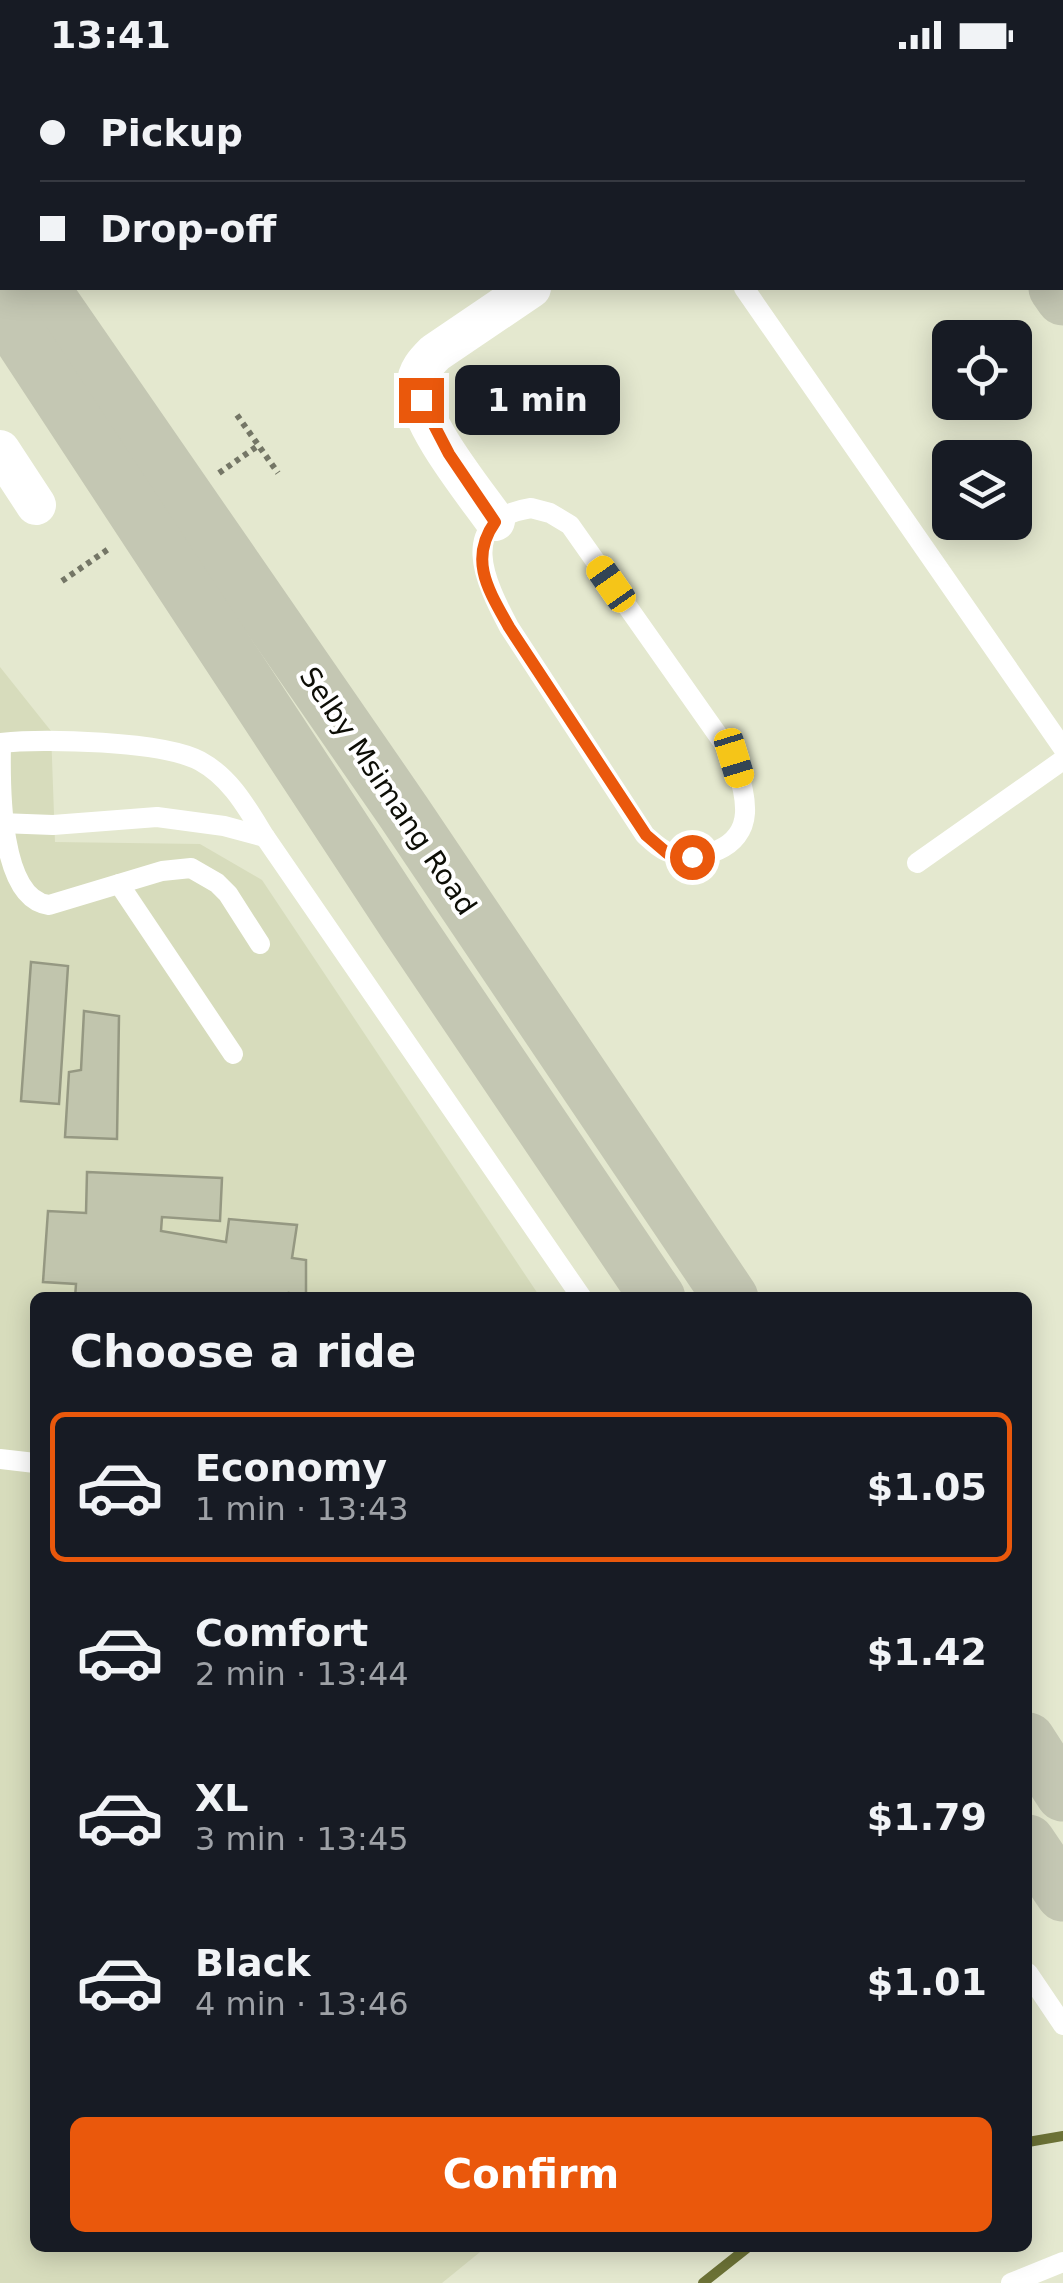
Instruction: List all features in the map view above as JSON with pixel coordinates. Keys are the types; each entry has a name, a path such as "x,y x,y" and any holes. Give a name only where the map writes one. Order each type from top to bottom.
{"main road":[{"name":"Selby Msimang Road","path":"43,290 403,811 726,1292"},
{"name":"Selby Msimang Road","path":"0,306 405,923 654,1292"},
{"path":"1032,1746 1063,1794"},
{"path":"1032,1848 1063,1894"}],"street":[{"path":"495,522 430,424 416,384 422,366 435,353 528,290"},
{"path":"0,450 36,505"}],"lane":[{"path":"745,290 1063,748"},
{"path":"530,508 550,513 570,525 734,758 744,792 745,818 732,842 715,853 692,857 667,853 646,835 509,627 491,593 482,566 483,538 495,522 514,511 530,508"},
{"path":"260,944 228,894 217,882 191,868 162,872 49,905 35,904 9,882 3,867 0,743 63,742 175,752 198,760 236,791 578,1292"},
{"path":"916,863 1063,760"},
{"path":"0,823 53,825 157,817 224,826 264,837"},
{"path":"119,884 234,1054"},
{"path":"0,1459 30,1462"},
{"path":"1032,1979 1063,2025"},
{"path":"1012,2283 1063,2262"}],"path":[{"path":"237,416 278,473"},
{"path":"62,581 99,556"}],"shaded area":[{"path":"0,667 51,731 55,842 200,844 262,880 537,1292 30,1292 30,2252 480,2252 442,2283 0,2283"}],"building":[{"path":"31,962 68,966 59,1104 21,1101"},
{"path":"84,1011 119,1016 117,1139 65,1137 69,1072 81,1070"},
{"path":"87,1172 222,1178 220,1221 162,1217 161,1231 226,1242 229,1219 297,1225 292,1258 306,1260 306,1292 75,1292 76,1284 43,1282 48,1211 86,1213"}],"waterway":[{"path":"1032,2141 1063,2136"},
{"path":"703,2283 742,2252"}],"route":[{"path":"421,400 430,424 495,522 483,538 482,566 509,627 646,835 667,853 692,857"}]}
